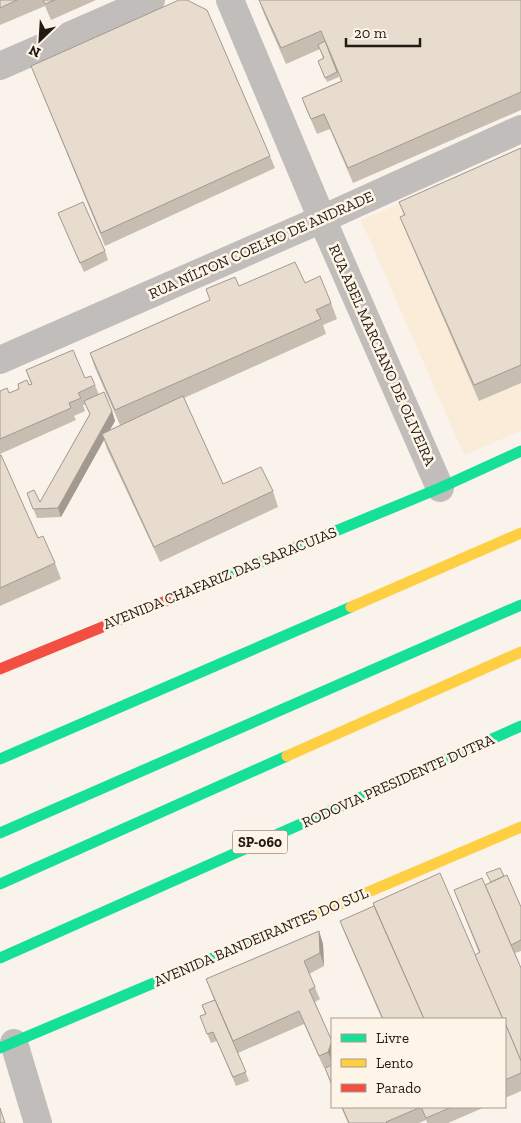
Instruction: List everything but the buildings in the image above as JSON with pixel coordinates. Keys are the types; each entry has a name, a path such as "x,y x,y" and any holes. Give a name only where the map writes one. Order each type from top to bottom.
{"main road":[{"name":"AVENIDA CHAFARIZ DAS SARACUIAS","path":"0,668 440,488 521,451"},
{"path":"0,759 521,533"},
{"path":"0,833 521,606"},
{"path":"0,884 521,652"},
{"name":"RODOVIA PRESIDENTE DUTRA","path":"0,958 521,726"},
{"name":"AVENIDA BANDEIRANTES DO SUL","path":"7,1045 521,826"}],"street":[{"path":"0,66 151,0"},
{"name":"RUA ABEL MARCIANO DE OLIVEIRA","path":"230,0 322,219 440,488"},
{"name":"RUA NÍLTON COELHO DE ANDRADE","path":"0,360 322,219 521,129"},
{"path":"7,1045 38,1123"}],"shaded area":[{"path":"521,151 521,431 464,455 361,220"}],"traffic: fast":[{"path":"183,594 440,488 521,451"},
{"path":"0,833 521,605"},
{"path":"0,759 351,607"},
{"path":"0,958 521,726"},
{"path":"0,884 287,756"},
{"path":"0,1048 293,924"}],"traffic: slow":[{"path":"351,607 521,533"},
{"path":"287,756 521,652"},
{"path":"293,924 521,827"}],"traffic: jam":[{"path":"0,669 183,594"}]}
